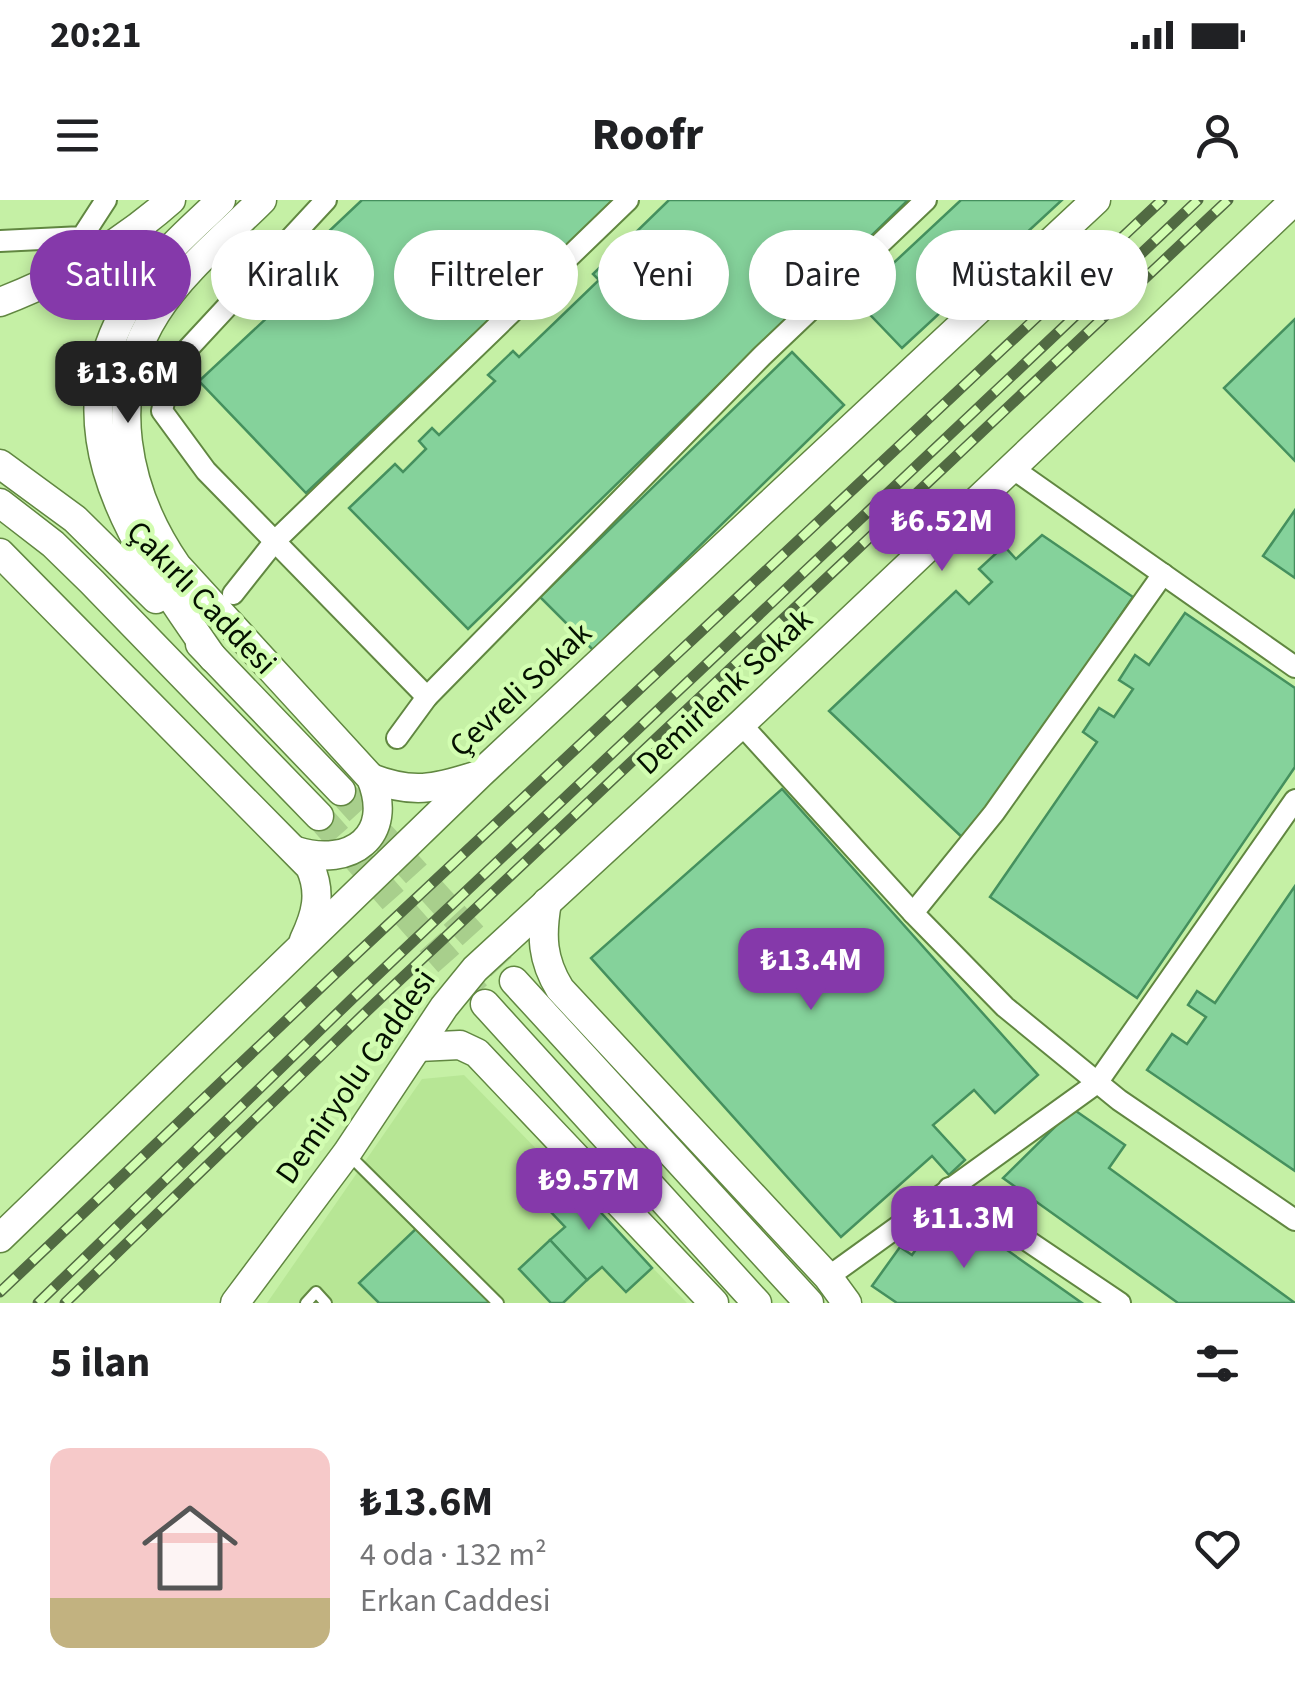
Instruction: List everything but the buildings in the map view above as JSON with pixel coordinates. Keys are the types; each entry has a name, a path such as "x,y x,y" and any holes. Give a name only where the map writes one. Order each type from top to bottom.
{"main road":[{"path":"0,302 45,284 110,248 171,200"},
{"path":"212,658 146,561 108,480 100,435 100,390 110,346 127,306 152,269 221,200"},
{"path":"262,200 182,280 156,312 142,340 126,394 130,460 154,534 177,566 371,778 378,802 377,816 372,832 361,846 330,858 296,850"},
{"name":"Çevreli Sokak","path":"0,1238 481,774 1096,200"},
{"name":"Demirlenk Sokak","path":"547,902 1295,200"},
{"name":"Çakırlı Caddesi","path":"0,464 76,519 118,559 341,791"},
{"name":"Çakırlı Caddesi","path":"0,502 53,544 92,582 320,816"},
{"path":"0,553 310,867 316,880 317,901 300,948"},
{"path":"371,778 414,790 481,774"},
{"path":"547,902 543,948 549,971 560,990 828,1277 847,1303"},
{"name":"Demiryolu Caddesi","path":"235,1303 347,1153 475,968 547,902"},
{"path":"514,981 810,1303"},
{"path":"486,1004 757,1303"},
{"path":"418,1046 460,1045 477,1053 714,1303"}],"street":[{"path":"0,241 82,236 106,200"},
{"path":"326,200 172,366 162,411 206,471 427,697"},
{"path":"233,594 275,541 628,200"},
{"path":"397,738 427,697 762,356 926,200"},
{"path":"1012,468 1295,668"},
{"path":"914,913 994,813 1162,574"},
{"path":"741,724 1004,1007 1118,1100 1295,1220"},
{"path":"828,1277 1097,1082 1295,800"},
{"path":"948,1188 1120,1303"}],"lane":[{"path":"347,1153 498,1303"},
{"path":"306,1303 316,1292 326,1303"}],"shaded area":[{"path":"464,1075 687,1303 267,1303 422,1079"}],"tunnel":[{"path":"341,791 514,981"},
{"path":"319,816 485,1004"}],"railway":[{"path":"0,1292 1162,200"},
{"path":"38,1303 352,999 1198,200"},
{"path":"65,1303 369,1009 1228,200"}]}
